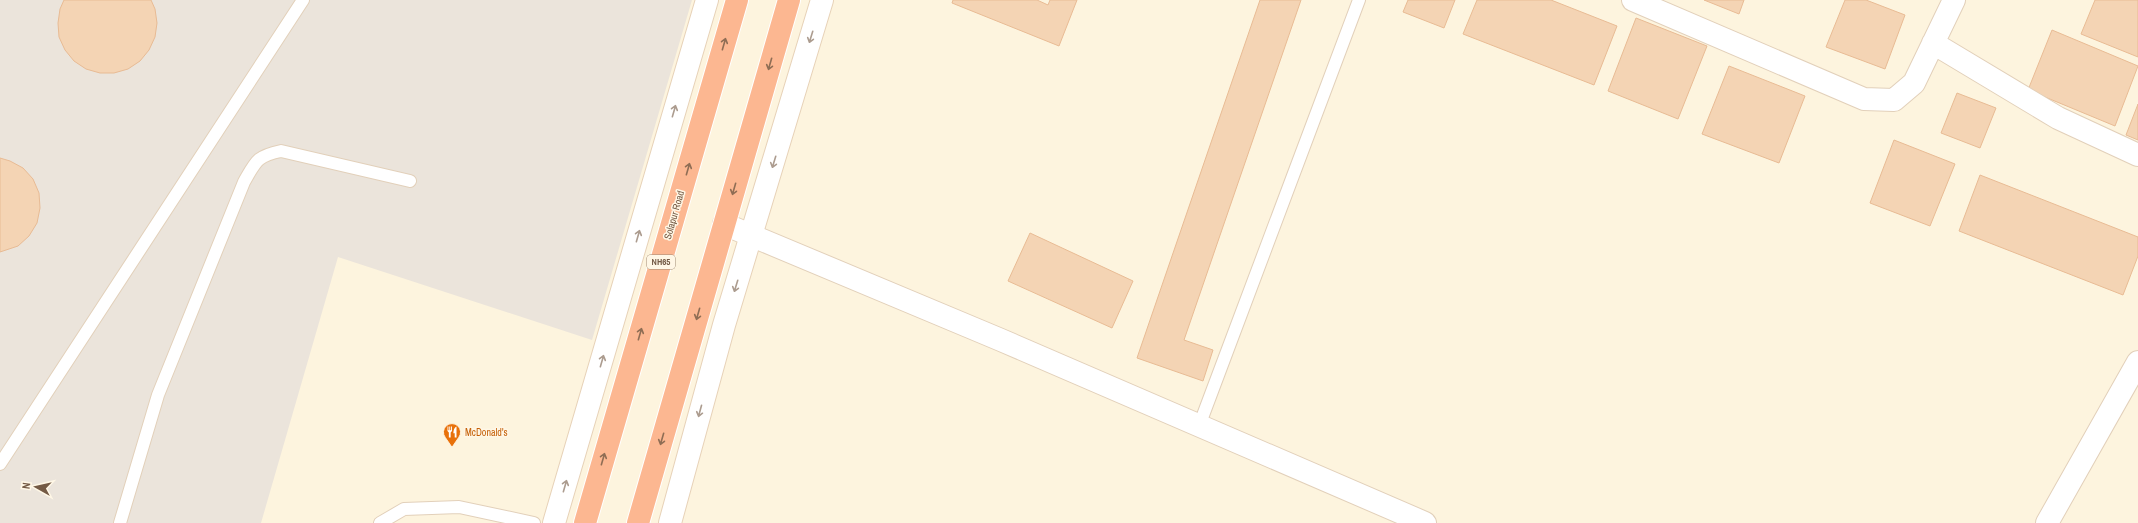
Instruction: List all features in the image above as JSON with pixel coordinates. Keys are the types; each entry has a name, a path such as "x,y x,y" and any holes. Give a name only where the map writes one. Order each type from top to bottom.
{"highway":[{"name":"Solapur Road","path":"585,523 737,0"},
{"path":"638,523 789,0"}],"street":[{"path":"554,523 707,0"},
{"path":"670,523 724,325 822,0"},
{"path":"1633,0 1864,99 1894,100 1914,83 1954,0"},
{"path":"1933,43 2058,118 2138,155"},
{"path":"724,224 1008,343 1425,523"},
{"path":"2047,523 2138,362"}],"lane":[{"path":"0,464 303,0"},
{"path":"1199,426 1359,0"},
{"path":"120,523 158,395 244,182 254,164 264,155 281,151 410,181"},
{"path":"380,523 404,509 459,507 534,523"}],"shaded area":[{"path":"0,0 692,0 592,340 338,257 261,523 0,523"}],"building":[{"path":"64,0 151,0 155,9 157,23 155,37 149,50 140,61 128,69 114,73 100,73 86,69 74,61 65,50 59,37 58,23 60,9"},
{"path":"953,0 1037,0 1048,5 1050,0 1077,0 1059,46 952,3"},
{"path":"1260,0 1301,0 1184,340 1213,350 1203,381 1137,358"},
{"path":"1408,0 1455,0 1444,28 1403,12"},
{"path":"1477,0 1551,0 1617,26 1594,85 1463,34"},
{"path":"1704,0 1744,0 1739,14"},
{"path":"1845,0 1866,0 1905,15 1885,69 1826,47"},
{"path":"2095,0 2138,0 2138,57 2081,34"},
{"path":"1636,18 1707,46 1678,119 1608,91"},
{"path":"2052,30 2138,66 2115,126 2028,90"},
{"path":"1729,66 1805,96 1779,163 1702,134"},
{"path":"1957,93 1996,108 1980,148 1941,133"},
{"path":"2138,104 2138,140 2126,135"},
{"path":"1894,140 1955,164 1930,226 1870,203"},
{"path":"0,158 10,161 23,168 33,179 39,193 40,208 37,223 29,236 18,246 0,252"},
{"path":"1980,175 2138,237 2138,256 2123,295 1959,231"},
{"path":"1030,233 1133,281 1112,328 1008,281"}],"place":[{"name":"McDonald's","path":"452,447"}]}
